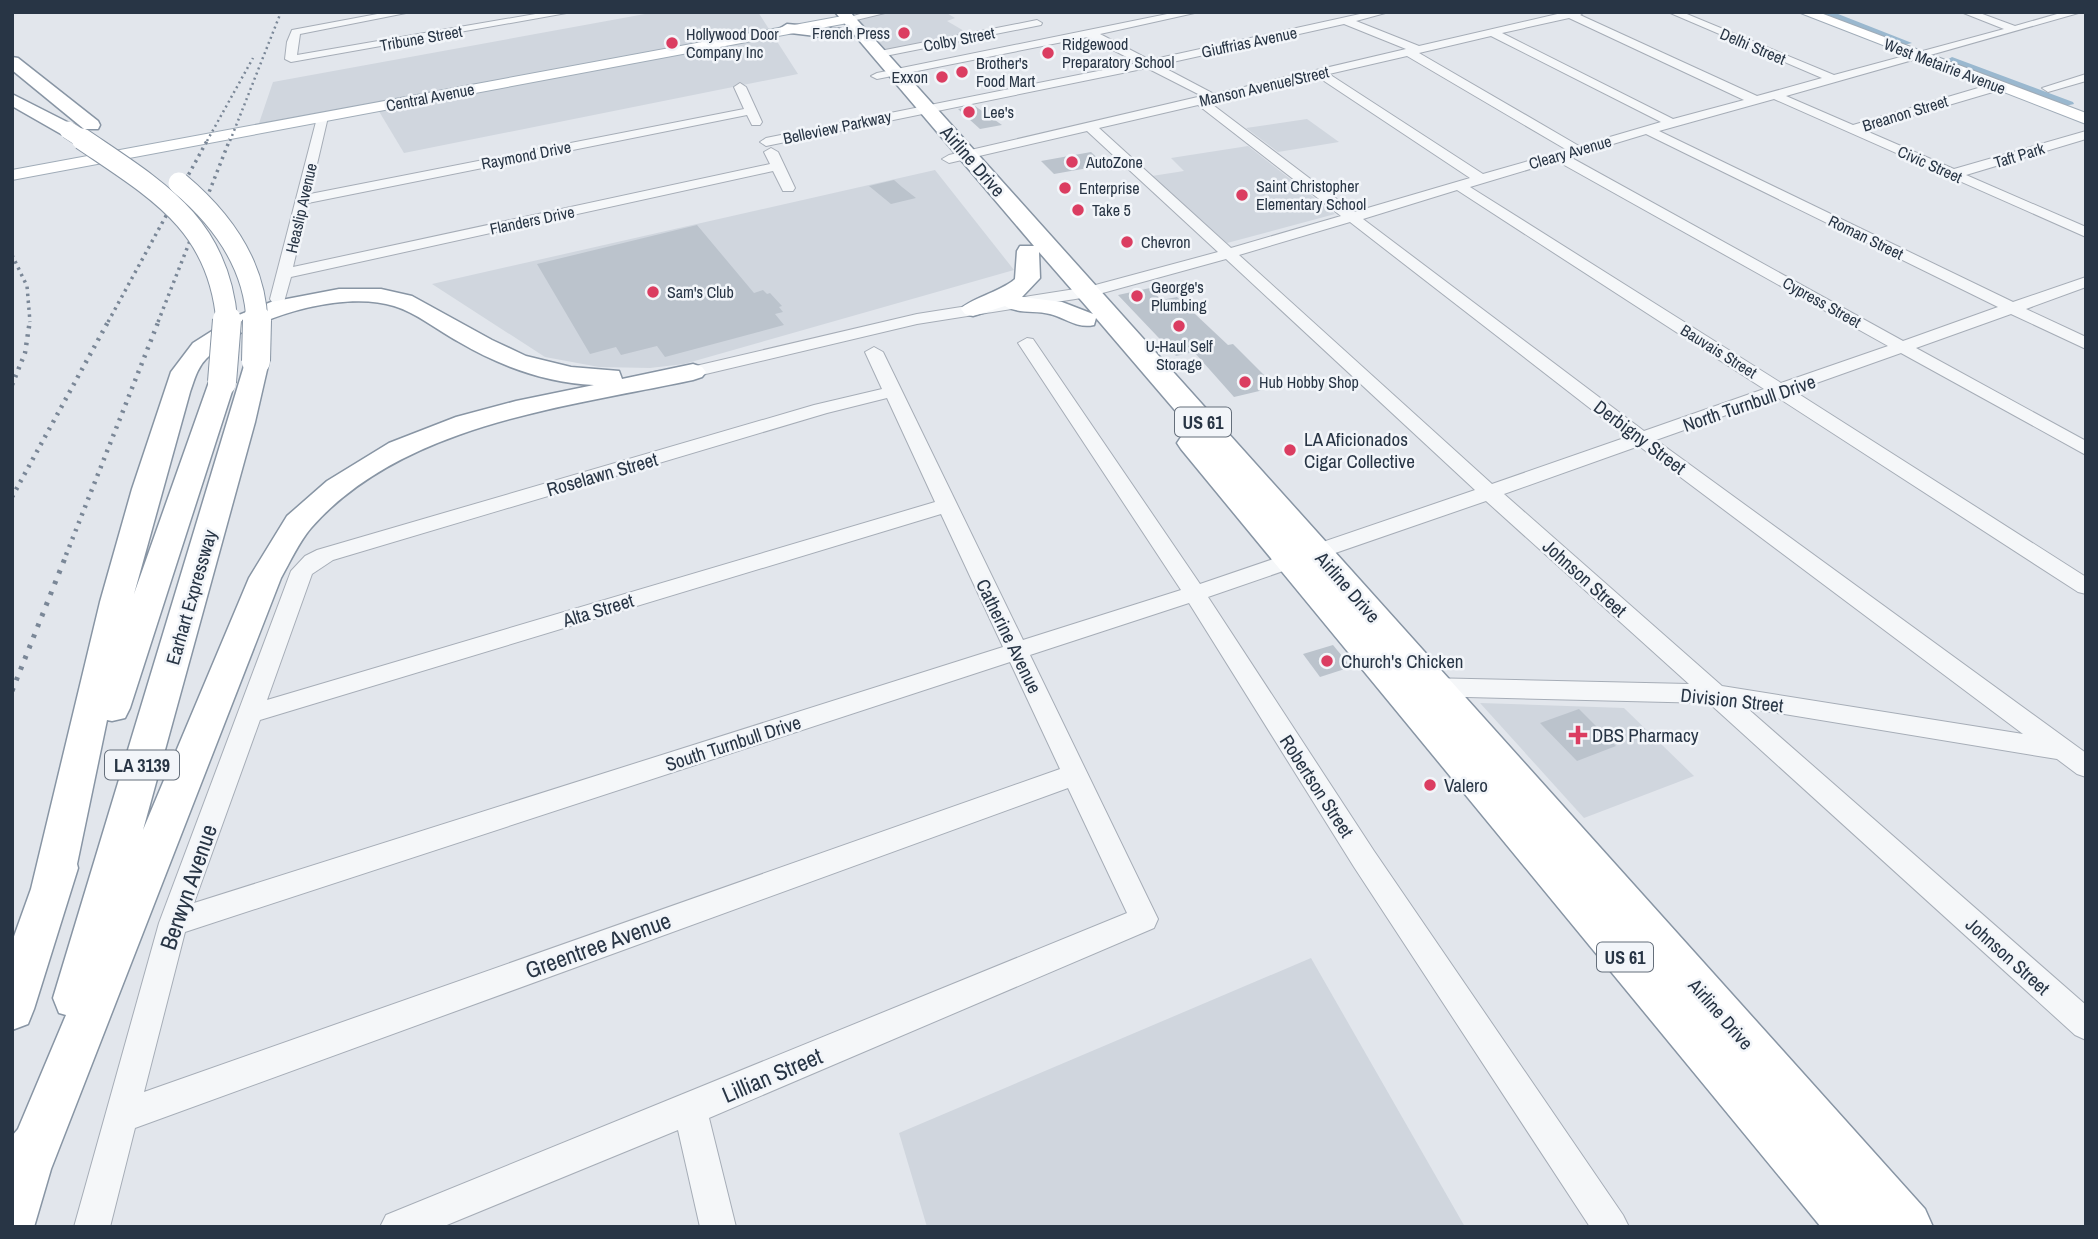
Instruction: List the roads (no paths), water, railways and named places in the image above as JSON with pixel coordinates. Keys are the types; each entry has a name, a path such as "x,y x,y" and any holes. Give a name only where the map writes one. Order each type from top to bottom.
{"highway":[{"path":"799,22 837,20"},
{"name":"Airline Drive","path":"837,20 880,54 897,74 917,110"},
{"name":"Airline Drive","path":"837,20 877,76 917,110 959,157 1305,556 1415,687 1854,1227"},
{"path":"12,62 91,125"},
{"name":"Earhart Expressway","path":"12,78 91,125 196,196 222,223 248,272 256,306 256,361 241,422 12,1218"},
{"name":"Earhart Expressway","path":"12,99 68,130 167,199 185,216 209,250 221,276 228,347 222,382 12,1009"},
{"name":"Airline Drive","path":"959,157 1028,251 1076,294 1085,320 1305,556"},
{"path":"973,309 1003,299 1020,288 1029,278 1028,251"},
{"path":"51,888 137,515 183,377 197,353 253,315 276,306 345,296 384,296 416,306 481,344 528,366 553,374 588,378 693,372"},
{"path":"1015,303 1054,307 1085,320"},
{"path":"26,1169 265,578 298,523 337,487 399,449 466,423 516,409 693,372"},
{"name":"Airline Drive","path":"1415,687 1907,1227"}],"main road":[{"name":"West Metairie Avenue","path":"1805,12 1917,55 1942,57"},
{"name":"West Metairie Avenue","path":"1842,12 1916,39 1942,57 1999,86 2086,119"},
{"name":"Central Avenue","path":"12,176 799,22"},
{"path":"1879,41 1914,47 1922,44 1916,39"},
{"name":"West Metairie Avenue","path":"1942,57 1940,61 1943,58 1967,58 2086,102"},
{"path":"2050,105 2086,112"}],"street":[{"name":"Tribune Street","path":"406,12 296,32 292,42 291,59 567,12"},
{"path":"837,20 884,12"},
{"name":"Colby Street","path":"880,54 1037,23 1018,12"},
{"path":"877,76 1194,12"},
{"path":"1322,12 1413,51 1577,150"},
{"name":"Giuffrias Avenue","path":"917,110 1148,64 1384,12"},
{"name":"Delhi Street","path":"1673,12 1833,79"},
{"path":"1966,12 2015,29"},
{"path":"1942,57 2015,29 2077,12"},
{"path":"1575,13 1755,100"},
{"name":"Manson Avenue/Street","path":"959,157 1575,13"},
{"path":"1491,32 1672,123"},
{"name":"Derbigny Street","path":"1089,33 1148,64 1205,99 1643,440 2086,767"},
{"name":"Cleary Avenue","path":"1076,294 1228,255 1355,218 1457,184 1917,55"},
{"path":"1320,73 1480,178"},
{"path":"2048,88 2086,77"},
{"name":"Breanon Street","path":"1852,129 1999,86"},
{"path":"740,87 788,188"},
{"name":"Civic Street","path":"1775,95 2086,233"},
{"name":"Belleview Parkway","path":"766,142 917,110"},
{"name":"Raymond Drive","path":"302,200 750,111"},
{"name":"Heaslip Avenue","path":"278,299 322,117"},
{"name":"Johnson Street","path":"1089,126 1490,493 2086,1025"},
{"name":"Roman Street","path":"1647,130 2086,344"},
{"name":"Taft Park","path":"1953,174 2086,135"},
{"name":"Cypress Street","path":"1558,156 2086,449"},
{"name":"Flanders Drive","path":"285,274 778,166"},
{"name":"Bauvais Street","path":"1457,184 2086,587"},
{"path":"2064,223 2086,215"},
{"name":"North Turnbull Drive","path":"1305,556 1643,440 2086,282"},
{"path":"693,372 861,331 973,309 1076,294"},
{"name":"Robertson Street","path":"1027,343 1195,594 1364,859 1611,1227"},
{"name":"Catherine Avenue","path":"874,352 1144,919"},
{"name":"Roselawn Street","path":"315,560 821,409 891,392"},
{"name":"Alta Street","path":"250,714 946,506"},
{"name":"South Turnbull Drive","path":"173,923 1140,609 1195,594 1305,556"},
{"name":"Berwyn Avenue","path":"92,1227 173,923 302,571 315,560"},
{"name":"Division Street","path":"1415,687 1716,694 2065,751"},
{"name":"Greentree Avenue","path":"121,1116 1074,775"},
{"name":"Lillian Street","path":"398,1227 1144,919"},
{"path":"690,1108 718,1227"}],"waterway":[{"path":"1824,12 1907,43"},
{"path":"1952,60 2069,104"}],"railway":[{"path":"230,141 281,12"},
{"path":"207,141 253,58"},
{"path":"108,322 208,139"},
{"path":"158,322 230,139"},
{"path":"12,255 27,286 30,321"},
{"path":"12,497 109,320"},
{"path":"66,555 159,320"},
{"path":"12,385 25,353 30,321"},
{"path":"12,691 67,553"}],"place":[{"name":"French Press","path":"904,33"},
{"name":"Hollywood Door Company Inc","path":"672,43"},
{"name":"Ridgewood Preparatory School","path":"1048,53"},
{"name":"Brother's Food Mart","path":"962,72"},
{"name":"Exxon","path":"942,77"},
{"name":"Lee's","path":"969,112"},
{"name":"AutoZone","path":"1072,162"},
{"name":"Enterprise","path":"1065,188"},
{"name":"Saint Christopher Elementary School","path":"1242,195"},
{"name":"Take 5","path":"1078,210"},
{"name":"Chevron","path":"1127,242"},
{"name":"Sam's Club","path":"653,292"},
{"name":"George's Plumbing","path":"1137,296"},
{"name":"U-Haul Self Storage","path":"1179,326"},
{"name":"Hub Hobby Shop","path":"1245,382"},
{"name":"LA Aficionados Cigar Collective","path":"1290,450"},
{"name":"Church's Chicken","path":"1327,661"},
{"name":"DBS Pharmacy","path":"1578,735"},
{"name":"Valero","path":"1430,785"}]}
